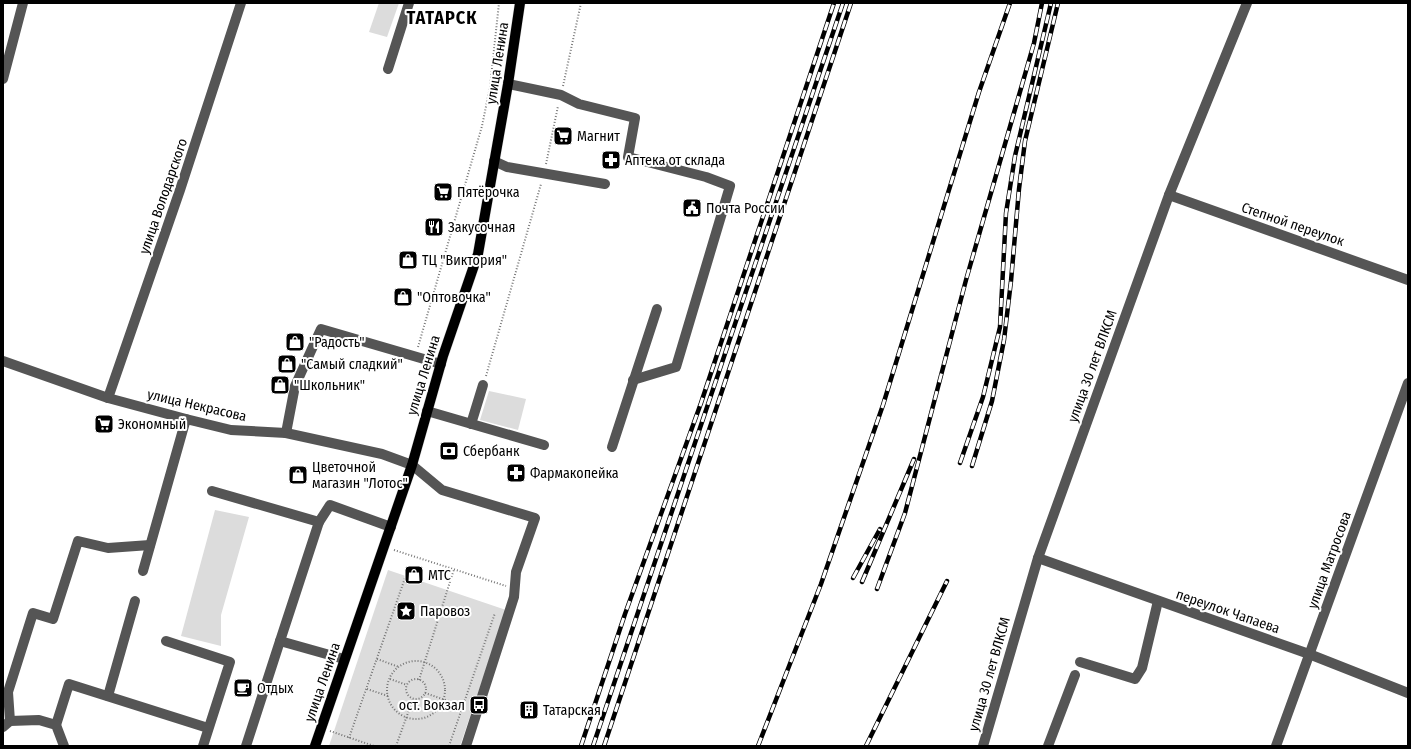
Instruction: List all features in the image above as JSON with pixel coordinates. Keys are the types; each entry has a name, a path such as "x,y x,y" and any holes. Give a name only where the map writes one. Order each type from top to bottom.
{"main road":[{"name":"улица Ленина","path":"315,746 412,465 441,364 478,254 508,84 520,3"}],"street":[{"path":"3,79 23,3"},
{"name":"улица Володарского","path":"108,398 180,190 241,3"},
{"path":"388,69 409,3"},
{"name":"улица 30 лет ВЛКСМ","path":"983,746 1038,558 1169,195 1247,3"},
{"path":"508,84 561,95 579,104 635,118 628,157 706,177 730,186 676,367 633,380"},
{"path":"494,161 508,167 605,184"},
{"name":"Степной переулок","path":"1169,195 1408,280"},
{"path":"612,447 657,309"},
{"path":"286,433 295,386 321,329 415,358 441,364"},
{"name":"улица Некрасова","path":"3,361 108,398 186,419 231,430 286,433 382,454 412,465 442,490 535,518 516,572 514,589"},
{"name":"улица Матросова","path":"1276,746 1408,383"},
{"path":"471,424 483,385"},
{"path":"427,411 544,445"},
{"path":"143,571 186,419"},
{"path":"212,491 319,522"},
{"path":"246,746 319,522 330,505 390,527"},
{"path":"56,725 39,720 7,724 8,692 33,613 53,619 78,540 108,548 150,545"},
{"name":"переулок Чапаева","path":"1038,558 1309,654 1408,693"},
{"path":"466,746 514,597 514,589"},
{"path":"108,696 135,601"},
{"path":"1080,662 1135,679 1142,668 1158,601"},
{"path":"166,641 230,662 203,746"},
{"path":"280,641 344,659"},
{"path":"1048,746 1076,675"},
{"path":"64,746 56,725 69,684 208,728"}],"path":[{"path":"415,358 482,126 490,88 499,3"},
{"path":"483,385 543,174 581,3"},
{"path":"383,546 514,589"},
{"path":"419,680 454,569"},
{"path":"349,738 405,578"},
{"path":"449,746 494,613"},
{"path":"377,659 399,667"},
{"path":"411,662 424,662 431,665 442,676 445,691 443,699 436,710 424,718 415,719 406,717 394,709 388,696 388,687 393,672 399,667 411,662"},
{"path":"390,679 407,685"},
{"path":"419,680 424,683 425,693 419,699 412,698 406,692 407,685 410,681 419,680"},
{"path":"367,688 388,696"},
{"path":"425,693 463,706"},
{"path":"396,746 412,698"},
{"path":"321,729 374,746"}],"shaded area":[{"path":"379,3 399,3 387,37 369,32"},
{"path":"489,391 526,399 518,430 480,420"},
{"path":"215,510 249,517 221,615 221,646 181,636"},
{"path":"388,570 506,610 460,746 329,746"}],"railway":[{"path":"581,746 625,614 701,403 834,3"},
{"path":"593,746 843,3"},
{"path":"604,746 851,3"},
{"path":"758,746 821,584 883,405 979,92 1010,3"},
{"path":"877,589 905,513 966,280 1034,43 1042,3"},
{"path":"960,463 983,397 1000,327 1006,213 1015,156 1051,3"},
{"path":"972,466 992,401 1004,340 1025,141 1058,3"},
{"path":"862,582 914,459"},
{"path":"853,578 880,529"},
{"path":"866,746 947,581"}],"place":[{"name":"Магнит","path":"563,136"},
{"name":"Аптека от склада","path":"611,160"},
{"name":"Пятёрочка","path":"443,192"},
{"name":"Почта России","path":"692,208"},
{"name":"Закусочная","path":"434,227"},
{"name":"ТЦ \"Виктория\"","path":"408,260"},
{"name":"\"Оптовочка\"","path":"403,297"},
{"name":"\"Радость\"","path":"295,342"},
{"name":"\"Самый сладкий\"","path":"287,364"},
{"name":"\"Школьник\"","path":"280,385"},
{"name":"Экономный","path":"104,424"},
{"name":"Сбербанк","path":"449,451"},
{"name":"Фармакопейка","path":"516,473"},
{"name":"Цветочной магазин \"Лотос\"","path":"298,475"},
{"name":"МТС","path":"414,575"},
{"name":"Паровоз","path":"406,611"},
{"name":"Отдых","path":"243,688"},
{"name":"ост. Вокзал","path":"479,705"},
{"name":"Татарская","path":"529,710"}],"district":[{"name":"ТАТАРСК","path":"442,18"}]}
